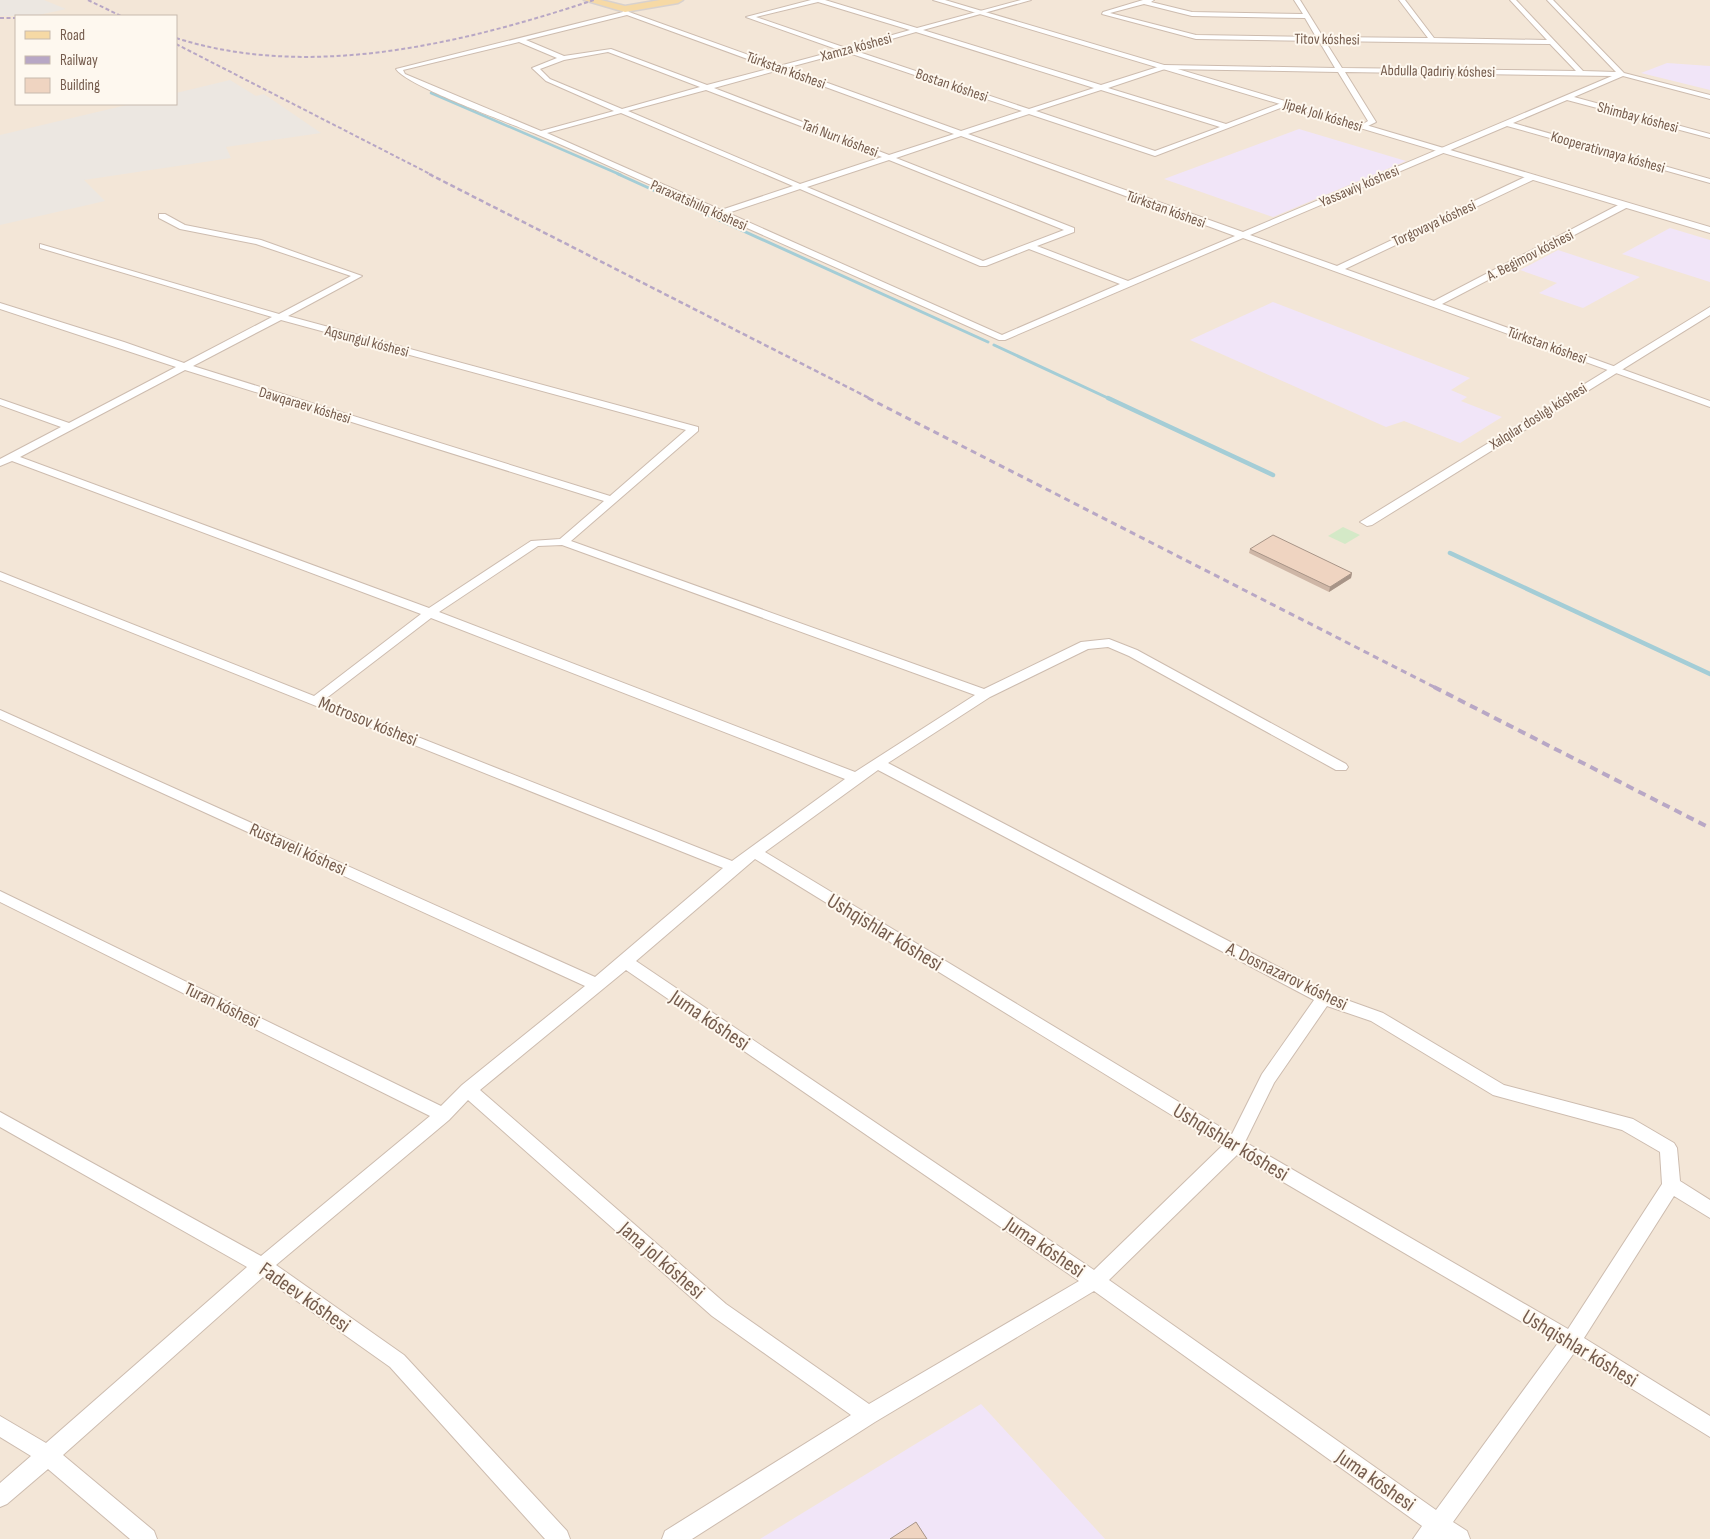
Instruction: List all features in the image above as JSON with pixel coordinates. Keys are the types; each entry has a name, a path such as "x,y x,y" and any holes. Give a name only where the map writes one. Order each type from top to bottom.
{"main road":[{"path":"589,0 626,11 678,0"}],"street":[{"path":"818,0 1227,127 1287,104"},
{"name":"Bostan kóshesi","path":"818,0 749,17 1155,154 1227,127"},
{"name":"Jipek Jolı kóshesi","path":"937,0 1710,230"},
{"name":"Xamza kóshesi","path":"540,133 1028,0"},
{"path":"1143,2 1151,0"},
{"path":"1297,0 1372,122 1362,127"},
{"path":"1402,0 1433,41"},
{"path":"1513,0 1580,72"},
{"path":"1550,0 1622,74"},
{"path":"1143,2 1192,14 1306,16"},
{"name":"Titov kóshesi","path":"1143,2 1105,14 1196,37 1552,42"},
{"path":"518,39 626,11"},
{"name":"Túrkstan kóshesi","path":"626,11 1242,236 1436,304 1710,404"},
{"path":"518,39 563,58"},
{"name":"Paraxatshılıq kóshesi","path":"518,39 399,69 403,75 540,133 717,214 1002,338"},
{"name":"Tań Nurı kóshesi","path":"563,58 609,50 890,158 1070,230 1029,246"},
{"path":"563,58 536,68 548,80 982,264 1029,246 1130,285"},
{"name":"Abdulla Qadıriy kóshesi","path":"717,214 1164,68 1622,74 1710,96"},
{"name":"Yassawiy kóshesi","path":"1002,338 1622,74"},
{"name":"Shimbay kóshesi","path":"1565,98 1710,136"},
{"name":"Kooperativnaya kóshesi","path":"1506,123 1710,181"},
{"name":"Torgovaya kóshesi","path":"1337,270 1532,177"},
{"name":"A. Begimov kóshesi","path":"1436,304 1625,205"},
{"path":"0,463 358,276 258,242 183,227 162,216"},
{"name":"Aqsungul kóshesi","path":"43,246 280,317 694,429 612,500"},
{"name":"Dawqaraev kóshesi","path":"0,306 121,344 185,367 612,500"},
{"name":"Xalqılar doslıǵı kóshesi","path":"1367,522 1710,310"},
{"path":"0,402 70,427"},
{"path":"12,457 430,613 856,778"},
{"path":"563,542 612,500"},
{"path":"316,700 430,613 536,543 563,542 985,694"},
{"name":"Motrosov kóshesi","path":"0,576 734,867"},
{"path":"0,1496 262,1266 443,1115 468,1090 625,962 734,867 856,778 880,765 985,694 1085,645 1108,643 1133,653 1341,767"},
{"name":"Rustaveli kóshesi","path":"0,714 597,984"},
{"name":"A. Dosnazarov kóshesi","path":"880,765 1324,998 1377,1017 1499,1090 1627,1124 1668,1148 1671,1185"},
{"name":"Ushqishlar kóshesi","path":"755,852 1235,1145 1571,1341 1710,1427"},
{"name":"Turan kóshesi","path":"0,896 443,1115"},
{"name":"Juma kóshesi","path":"625,962 1095,1282 1459,1539"},
{"path":"673,1539 868,1415 1095,1282 1235,1145 1268,1079 1324,998"},
{"name":"Jana jol kóshesi","path":"468,1090 719,1310 868,1415"},
{"name":"Fadeev kóshesi","path":"0,1119 262,1266 397,1361 560,1539"},
{"path":"1424,1539 1438,1525 1571,1341 1671,1185 1710,1210"},
{"path":"0,1426 46,1454 146,1539"}],"shaded area":[{"path":"0,0 1710,0 1710,1539 0,1539"},
{"path":"0,0 44,0 66,9 39,15 0,16"},
{"path":"1667,63 1710,66 1710,90 1641,73"},
{"path":"230,80 256,96 264,94 321,133 226,147 231,158 84,180 105,201 0,225 0,135 127,105 178,105 178,93"},
{"path":"1299,129 1406,161 1273,217 1164,179"},
{"path":"1670,228 1710,240 1710,282 1622,254"},
{"path":"1558,250 1640,277 1583,308 1539,293 1557,283 1520,270"},
{"path":"1273,302 1470,378 1451,390 1467,397 1461,401 1502,417 1460,443 1404,421 1386,427 1190,340"},
{"path":"981,1404 1105,1539 760,1539"}],"green space":[{"path":"1343,527 1360,535 1345,544 1328,536"}],"building":[{"path":"1273,535 1352,573 1330,587 1250,549"},
{"path":"916,1522 927,1539 890,1539"}],"waterway":[{"path":"431,93 621,175"},
{"path":"618,174 988,342"},
{"path":"994,345 1110,399"},
{"path":"1108,398 1273,475"},
{"path":"1450,553 1710,674"}],"railway":[{"path":"88,0 119,15"},
{"path":"178,38 227,50 280,56 333,56 387,51 440,42 493,30 594,0"},
{"path":"0,18 15,18"},
{"path":"178,45 432,175"},
{"path":"429,174 871,399"},
{"path":"868,398 1436,688"},
{"path":"1434,687 1710,828"}]}
